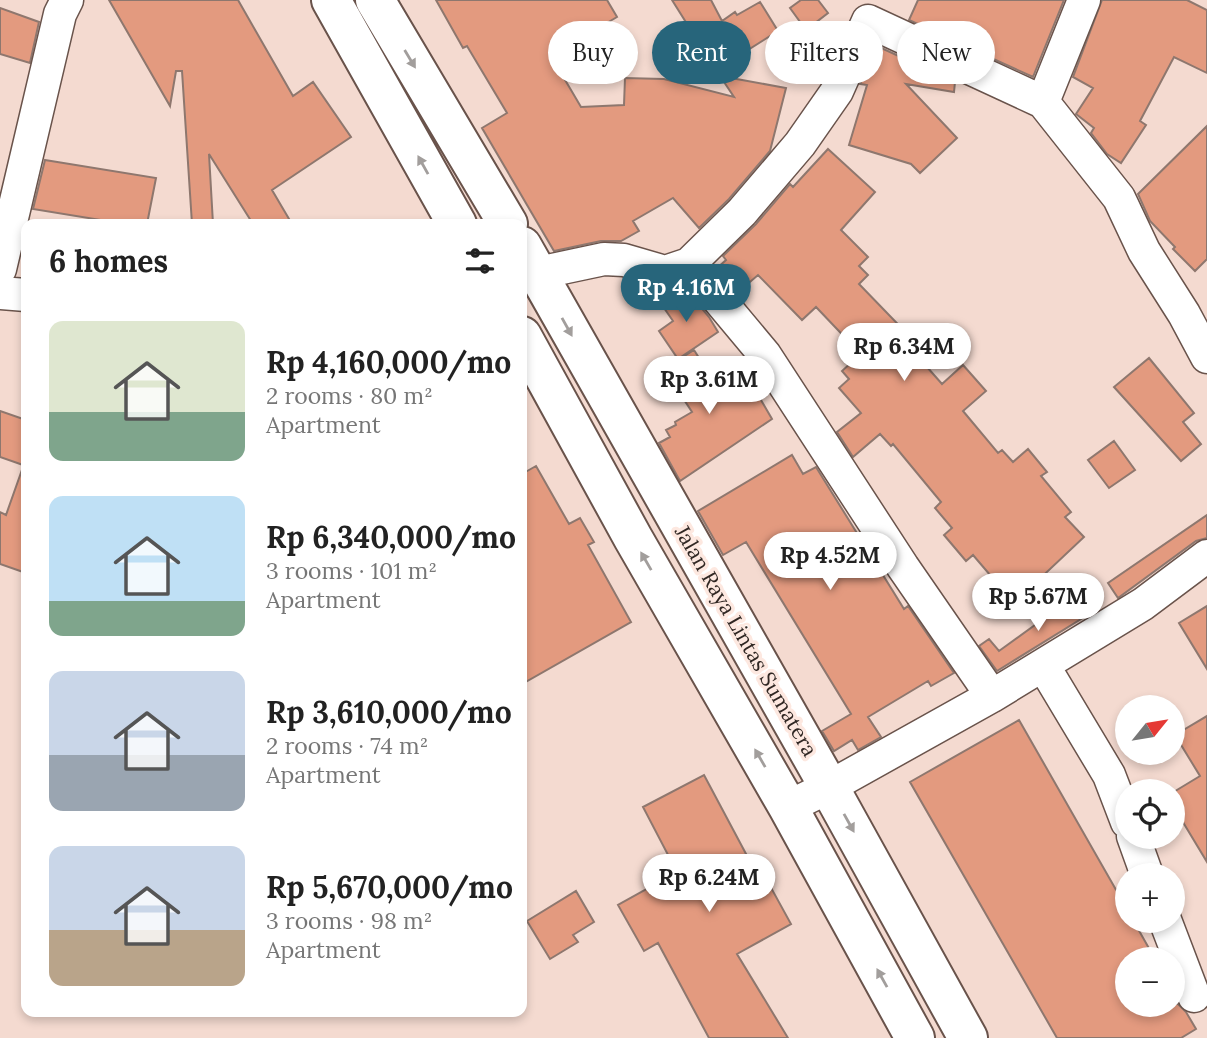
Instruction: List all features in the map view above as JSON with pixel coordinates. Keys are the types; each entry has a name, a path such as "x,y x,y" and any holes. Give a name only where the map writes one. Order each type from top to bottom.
{"highway":[{"path":"331,0 454,219"},
{"path":"375,0 505,219"},
{"name":"Jalan Raya Lintas Sumatera","path":"530,259 968,1038"},
{"path":"527,345 632,538 788,807 915,1038"}],"street":[{"path":"0,269 60,14 67,0"},
{"path":"1043,102 1084,0"},
{"path":"530,259 624,260 665,272 689,264 741,212 800,144 837,91 872,11 1043,102 1119,198 1144,251 1184,314 1207,357"},
{"path":"689,264 765,355 992,696"},
{"path":"0,293 21,295"},
{"path":"788,807 992,696 1143,604 1207,556"},
{"path":"1043,664 1109,775 1115,791"},
{"path":"1170,933 1194,996"}],"building":[{"path":"109,0 238,0 293,96 313,82 351,137 272,190 289,219 250,219 209,154 213,219 192,219 182,71 176,71 170,106"},
{"path":"436,0 607,0 617,17 610,21 548,21 548,84 567,84 581,107 624,105 625,84 638,84 638,78 652,79 652,84 683,84 734,97 725,84 751,84 751,82 786,88 770,151 729,199 699,228 673,198 633,221 639,231 621,241 601,241 554,251 482,128 507,113 467,46 463,48"},
{"path":"672,0 711,0 722,21 685,21"},
{"path":"801,0 818,0 828,13 818,21 799,21 790,8"},
{"path":"918,0 1064,0 1033,77 995,60 995,21 909,20"},
{"path":"1102,0 1187,0 1207,10 1207,73 1174,57 1140,121 1146,125 1121,163 1107,154 1091,133 1094,128 1076,114 1093,88 1073,77"},
{"path":"760,2 772,21 765,21 765,39 751,48 751,21 722,21 735,12 737,15"},
{"path":"0,8 39,22 30,63 0,54"},
{"path":"883,49 897,55 897,84 906,84 957,138 920,173 911,164 849,145 867,85 860,84 883,84"},
{"path":"906,84 955,84 954,92"},
{"path":"1207,126 1207,259 1195,271 1150,221 1138,194"},
{"path":"828,149 875,192 841,230 868,257 859,266 868,275 859,284 918,345 912,350 942,384 963,365 986,391 963,411 998,453 1002,450 1013,462 1028,449 1047,472 1041,476 1071,512 1065,517 1084,537 1014,603 973,555 966,561 944,535 952,528 935,508 941,502 893,444 891,446 880,434 853,457 837,432 861,413 839,388 849,379 842,371 853,361 848,356 856,349 816,307 802,320 758,275 737,293 717,268 726,260 723,256 756,224 790,184 793,187"},
{"path":"45,160 156,178 148,219 94,219 33,209"},
{"path":"686,289 718,332 678,359 659,331 673,321 662,305"},
{"path":"694,350 720,391 746,374 772,419 680,481 659,443 670,437 666,430 692,412 664,369"},
{"path":"1149,358 1194,413 1183,422 1201,444 1181,461 1114,387"},
{"path":"0,411 21,418 21,464 0,457"},
{"path":"1114,441 1135,470 1109,488 1088,460"},
{"path":"792,455 803,474 816,467 904,609 908,606 954,673 931,686 928,681 868,717 881,737 858,750 852,740 834,751 822,731 851,714 746,542 723,555 698,511"},
{"path":"536,466 569,524 580,518 594,542 588,545 631,622 527,681 527,471"},
{"path":"21,473 21,571 0,564 0,512 6,515"},
{"path":"1207,515 1207,538 1196,541 1118,598 1108,583"},
{"path":"1079,593 1094,611 997,671 979,646 989,639 999,651"},
{"path":"1207,606 1207,669 1179,623"},
{"path":"1207,716 1207,862 1185,826 1185,785 1200,776 1185,751 1185,729"},
{"path":"1019,720 1115,888 1115,933 1140,933 1148,947 1115,947 1115,1017 1185,1017 1185,1011 1196,1029 1181,1038 1057,1038 910,782"},
{"path":"704,775 753,867 758,864 791,924 737,954 788,1038 709,1038 658,943 644,951 618,905 677,872 643,807"},
{"path":"576,891 594,922 573,935 578,942 550,959 527,921"}]}
